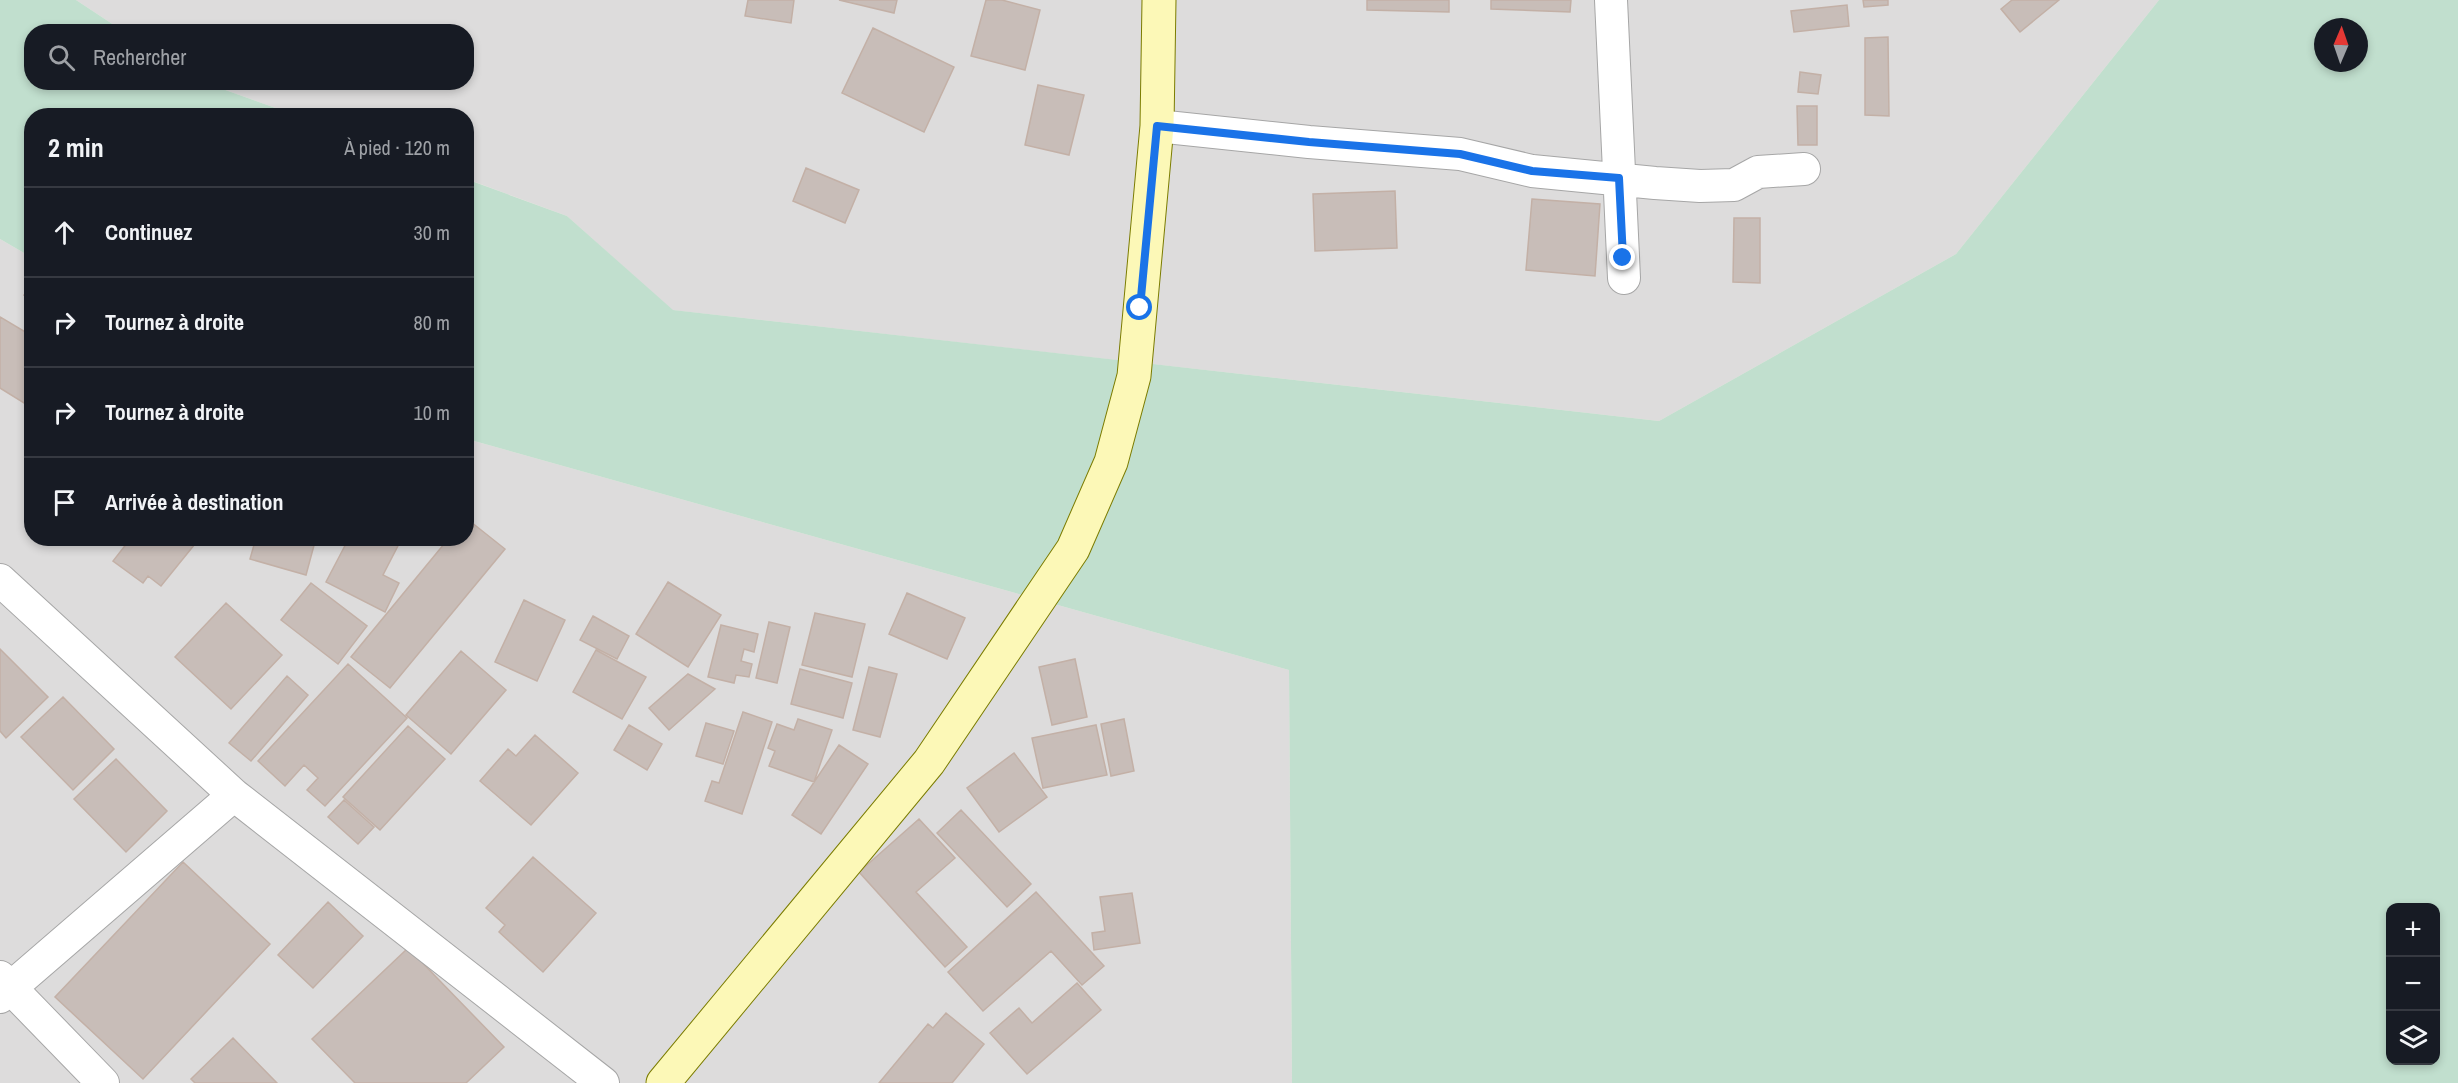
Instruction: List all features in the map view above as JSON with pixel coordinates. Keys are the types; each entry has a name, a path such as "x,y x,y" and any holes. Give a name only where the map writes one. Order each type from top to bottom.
{"street":[{"path":"663,1083 929,762 1073,549 1111,462 1134,376 1157,126 1159,0"},
{"path":"1611,0 1624,278"},
{"path":"1157,126 1309,142 1460,154 1532,171 1700,186 1734,185 1758,172 1804,169"},
{"path":"0,580 234,795 603,1083"},
{"path":"103,1083 3,988 234,795"}],"shaded area":[{"path":"76,0 2159,0 1956,254 1659,421 672,310 567,216 474,182 474,108 276,108 225,90 474,90 474,24 112,24"},
{"path":"0,239 24,253 24,546 474,546 474,441 1289,670 1292,1083 0,1083"}],"green space":[{"path":"0,0 76,0 112,24 24,24 24,90 225,90 276,108 24,108 24,253 0,239"},
{"path":"2159,0 2458,0 2458,1083 1292,1083 1289,670 474,441 474,182 567,216 673,310 1659,421 1956,254"}],"building":[{"path":"748,0 794,0 791,23 745,16"},
{"path":"839,0 897,0 894,13"},
{"path":"986,0 1002,0 1040,10 1025,70 971,56"},
{"path":"1367,0 1449,0 1449,12 1367,10"},
{"path":"1491,0 1571,0 1570,12 1491,9"},
{"path":"1863,0 1888,0 1888,5 1864,7"},
{"path":"2012,0 2059,0 2020,32 2001,9"},
{"path":"1847,5 1849,26 1794,32 1791,11"},
{"path":"873,28 954,67 924,132 842,93"},
{"path":"1888,37 1889,116 1865,115 1865,38"},
{"path":"1800,72 1821,75 1818,94 1798,92"},
{"path":"1038,85 1084,95 1069,155 1025,145"},
{"path":"1797,106 1817,106 1817,145 1798,145"},
{"path":"806,168 859,190 845,223 793,201"},
{"path":"1395,191 1397,248 1315,251 1313,194"},
{"path":"1532,199 1600,204 1595,276 1526,270"},
{"path":"1734,218 1760,218 1760,283 1733,282"},
{"path":"0,317 24,331 24,403 0,388"},
{"path":"474,524 505,549 390,688 351,657 442,546 474,546"},
{"path":"125,546 193,546 161,586 148,576 143,583 113,561"},
{"path":"254,546 314,546 306,575 250,559"},
{"path":"345,546 398,546 383,575 399,583 385,612 326,582"},
{"path":"668,582 721,615 688,667 636,634"},
{"path":"311,583 367,626 338,664 281,620"},
{"path":"907,593 965,618 947,659 889,634"},
{"path":"524,600 565,620 537,681 495,662"},
{"path":"226,603 282,655 231,709 175,657"},
{"path":"815,613 865,624 852,677 802,665"},
{"path":"593,616 629,636 617,659 580,640"},
{"path":"769,622 790,627 777,683 756,678"},
{"path":"721,625 758,634 754,652 744,649 741,661 752,664 749,677 736,675 734,683 708,677"},
{"path":"0,649 48,697 6,738 0,731"},
{"path":"596,650 646,677 622,719 573,692"},
{"path":"461,651 506,690 451,754 406,715"},
{"path":"1075,659 1087,717 1052,725 1039,667"},
{"path":"348,664 407,718 325,806 307,790 318,778 304,765 285,786 258,761"},
{"path":"869,667 897,674 880,737 853,730"},
{"path":"800,669 852,683 843,718 791,704"},
{"path":"688,674 715,689 669,730 649,708"},
{"path":"287,676 308,695 251,761 229,743"},
{"path":"63,697 114,749 73,790 21,737"},
{"path":"743,712 772,722 742,814 705,801 712,781 719,783"},
{"path":"798,719 832,730 814,782 769,766 775,751 768,748 777,724 794,730"},
{"path":"1124,719 1134,771 1111,776 1101,724"},
{"path":"706,723 734,731 723,764 696,756"},
{"path":"629,725 662,744 647,770 614,750"},
{"path":"1096,725 1107,775 1043,788 1032,738"},
{"path":"408,726 445,759 380,830 343,797"},
{"path":"535,735 578,773 531,825 480,781 508,749 516,756"},
{"path":"839,745 868,764 821,834 792,815"},
{"path":"1014,753 1047,797 999,832 967,788"},
{"path":"116,759 167,811 126,852 74,799"},
{"path":"344,800 374,827 358,844 328,817"},
{"path":"961,810 1031,884 1007,907 937,833"},
{"path":"919,819 955,858 916,892 967,947 945,967 859,872"},
{"path":"533,857 596,913 543,972 499,932 505,925 486,908"},
{"path":"183,862 270,944 143,1079 55,997"},
{"path":"1036,892 1104,966 1082,985 1051,951 983,1011 948,972"},
{"path":"1132,893 1140,943 1094,950 1092,933 1105,931 1100,897"},
{"path":"328,902 363,936 313,988 278,955"},
{"path":"408,948 504,1047 466,1083 355,1083 312,1039"},
{"path":"1077,983 1101,1010 1027,1074 990,1033 1019,1008 1032,1023"},
{"path":"946,1013 984,1044 952,1083 879,1083 928,1024 933,1028"},
{"path":"233,1038 277,1083 195,1083 191,1079"}],"route":[{"path":"1140,308 1157,126 1309,142 1460,154 1532,171 1619,178 1623,258"}]}
